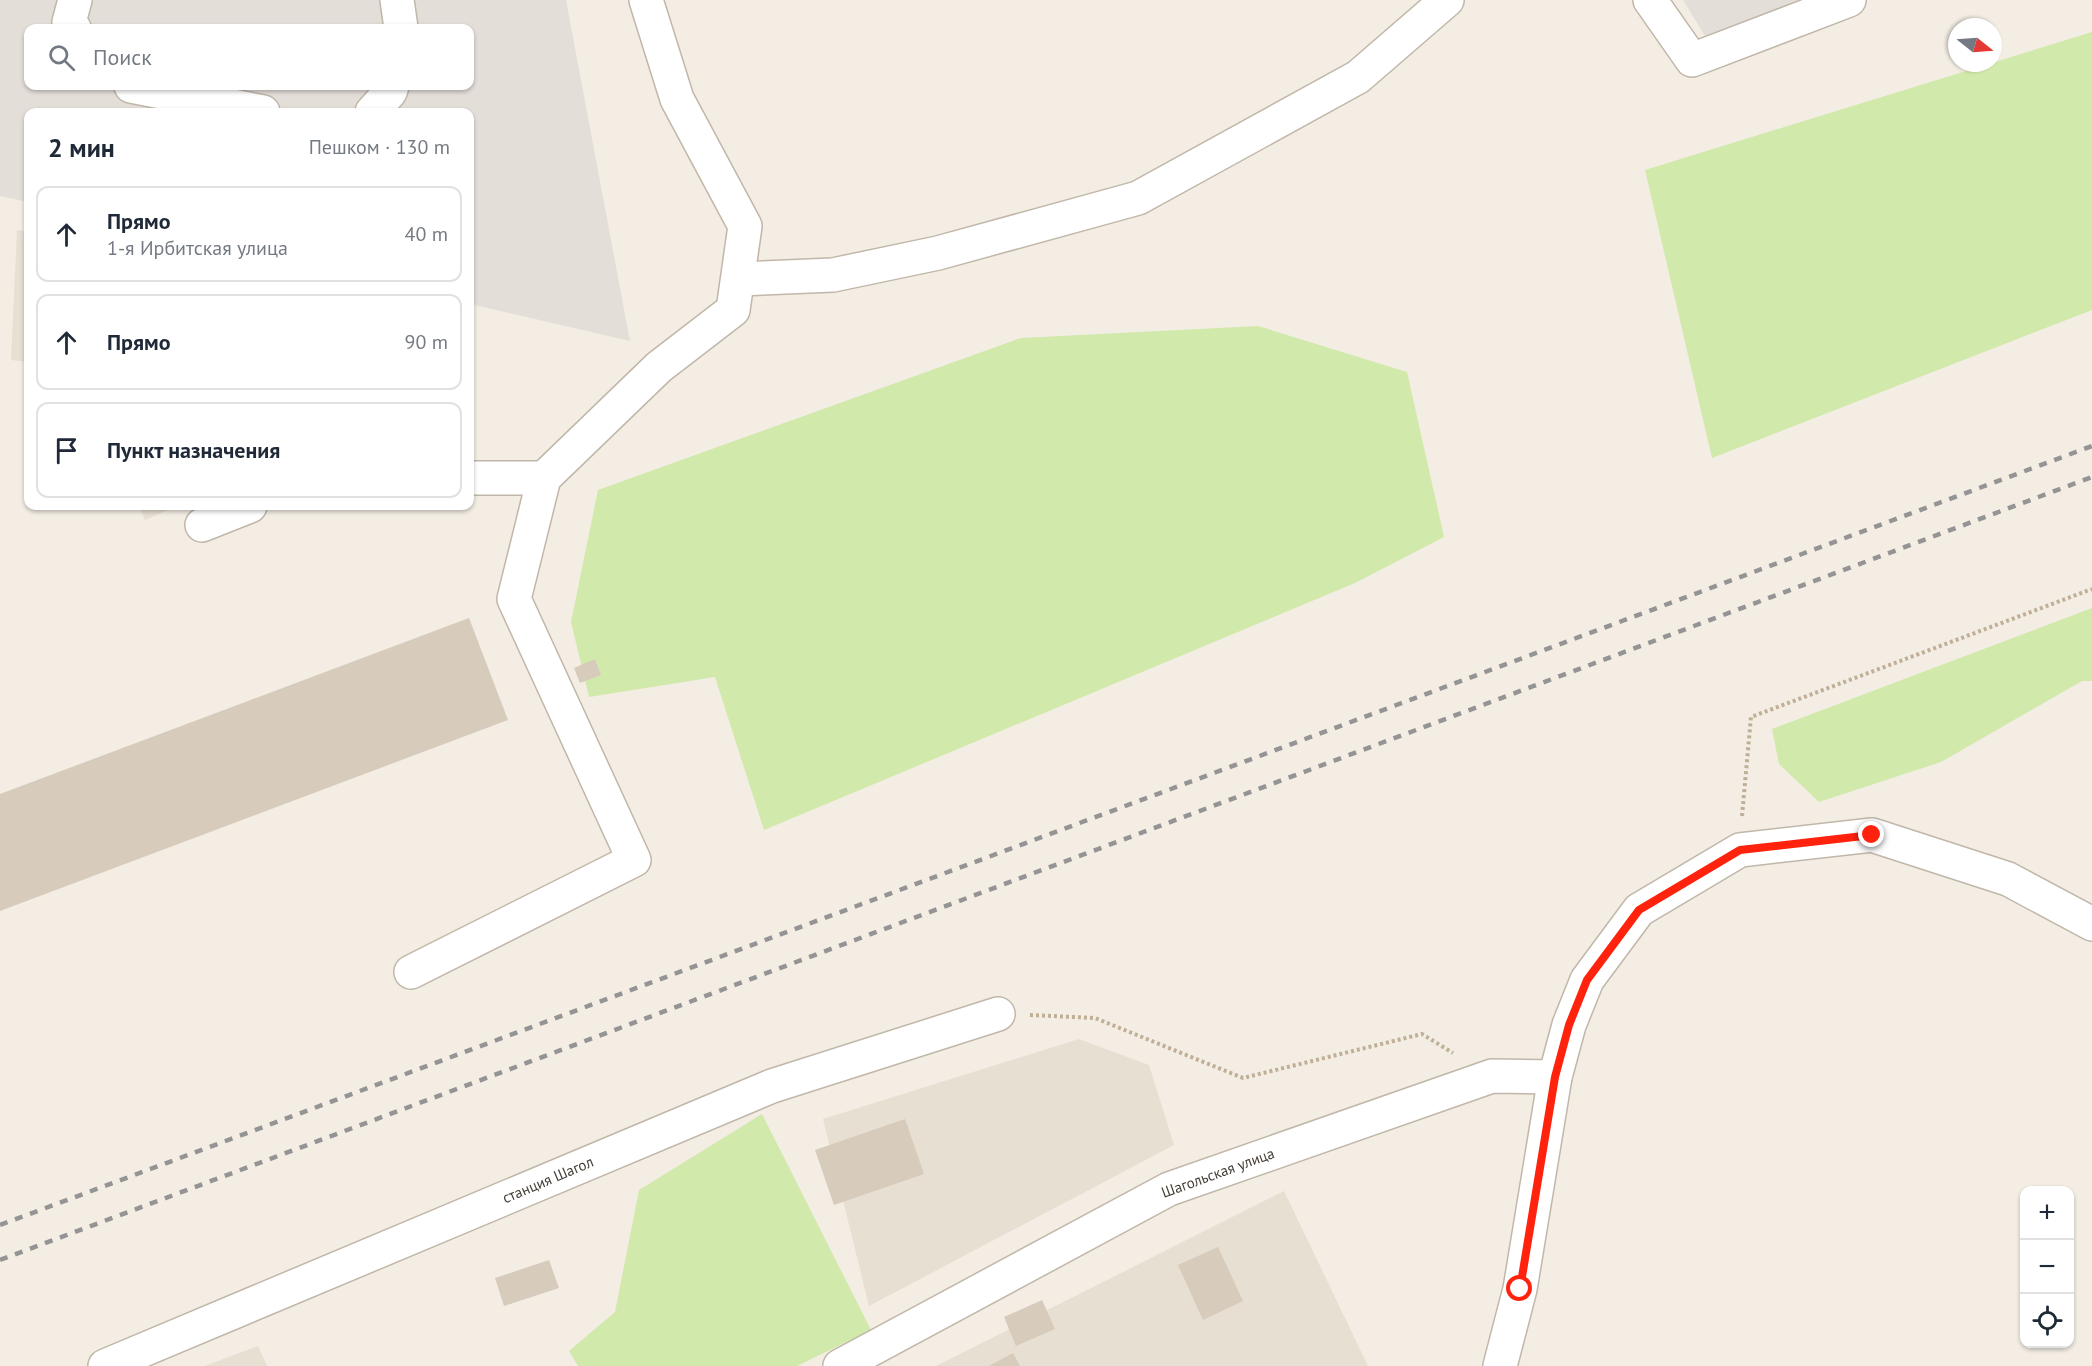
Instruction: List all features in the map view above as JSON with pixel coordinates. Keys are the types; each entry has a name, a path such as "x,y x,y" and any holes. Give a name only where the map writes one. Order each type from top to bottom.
{"street":[{"path":"71,24 69,22 75,0"},
{"path":"398,0 401,24"},
{"path":"411,972 634,860 514,599 544,478 659,367 733,310 745,226 677,99 646,0"},
{"path":"738,279 833,275 938,253 1138,198 1358,77 1447,0"},
{"path":"1650,0 1692,60 1849,0"},
{"path":"151,90 243,108"},
{"path":"376,108 391,90"},
{"path":"474,477 544,478"},
{"path":"202,525 240,510"},
{"path":"1500,1366 1520,1289 1555,1077 1569,1025 1587,980 1639,910 1740,850 1872,835 2008,879 2092,924"},
{"name":"станция Шагол","path":"105,1366 772,1086 998,1014"},
{"name":"Шагольская улица","path":"840,1366 1169,1189 1492,1076 1555,1077"}],"path":[{"path":"1740,850 1751,717 2092,589"},
{"path":"998,1014 1095,1018 1243,1078 1422,1034 1492,1076"}],"shaded area":[{"path":"0,0 566,0 630,341 474,305 474,108 24,108 24,201 0,196"},
{"path":"1683,0 1812,0 1708,41"},
{"path":"17,230 24,231 24,362 11,360"},
{"path":"141,510 168,510 145,520"},
{"path":"1079,1039 1149,1065 1174,1145 869,1306 823,1119"},
{"path":"1284,1191 1368,1366 936,1366"},
{"path":"258,1346 267,1366 205,1366"}],"green space":[{"path":"2092,32 2092,310 1712,458 1645,170 1962,72 2002,72 2002,60"},
{"path":"1258,326 1407,372 1444,537 1355,583 764,830 715,677 589,697 571,622 598,490 1021,338"},
{"path":"2092,608 2092,681 2082,681 1941,762 1819,802 1779,764 1772,729"},
{"path":"762,1114 871,1330 797,1366 578,1366 569,1351 615,1312 639,1190"}],"building":[{"path":"469,618 508,720 0,911 0,794"},
{"path":"595,659 601,675 580,683 574,668"},
{"path":"905,1119 924,1174 834,1205 815,1150"},
{"path":"1218,1247 1243,1301 1203,1320 1178,1265"},
{"path":"549,1260 559,1288 504,1306 495,1278"},
{"path":"1042,1300 1055,1329 1016,1346 1004,1317"},
{"path":"1013,1353 1020,1366 989,1366"}],"railway":[{"path":"0,1225 2092,446"},
{"path":"0,1260 2092,477"}],"route":[{"path":"1520,1289 1555,1077 1569,1025 1587,980 1639,910 1740,850 1872,835"}]}
